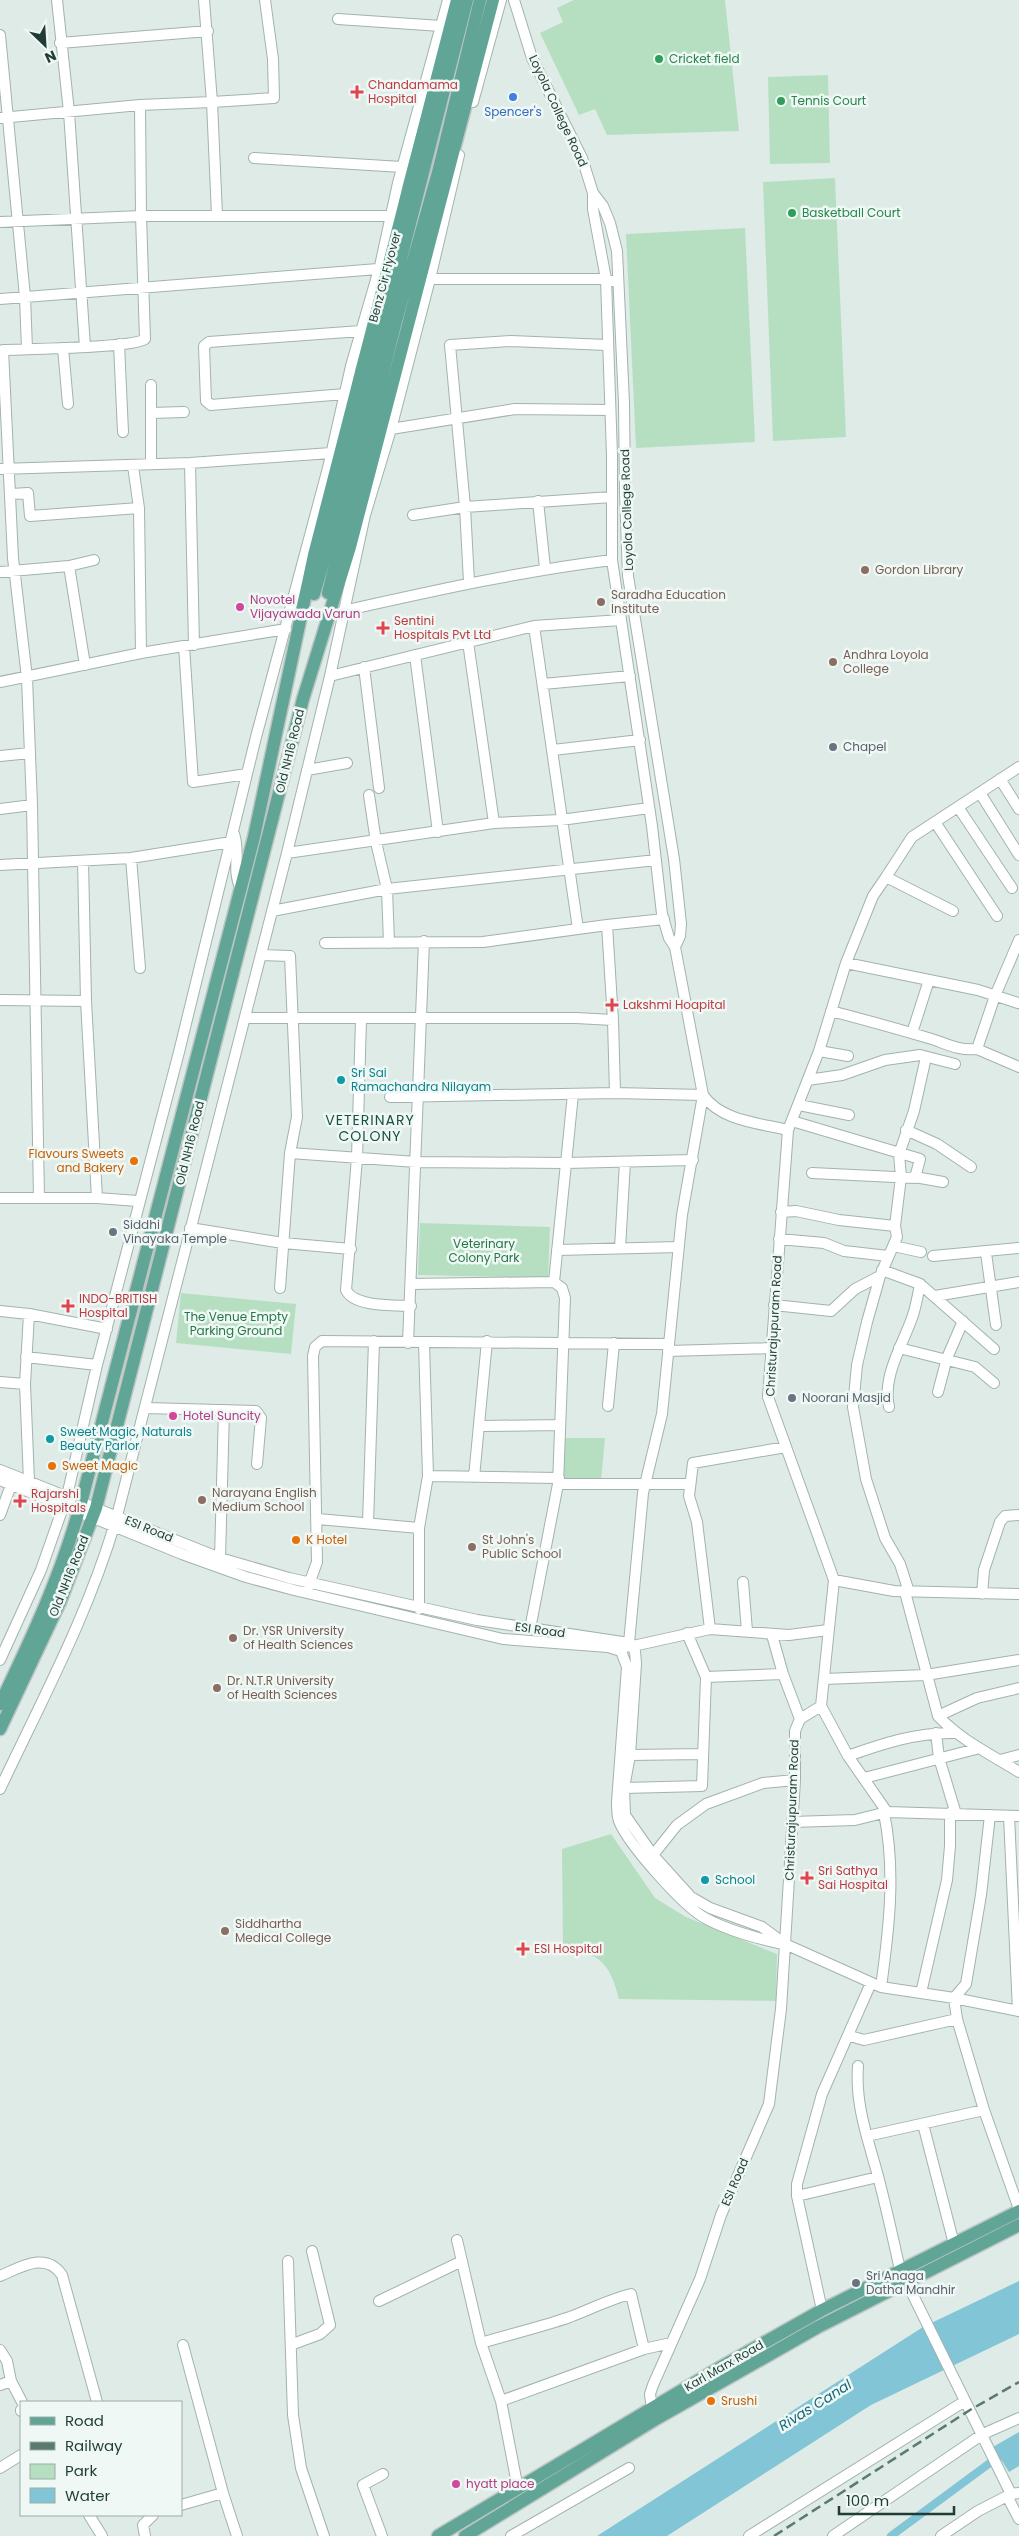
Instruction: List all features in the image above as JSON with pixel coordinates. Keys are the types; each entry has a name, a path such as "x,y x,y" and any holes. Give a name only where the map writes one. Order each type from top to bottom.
{"main road":[{"name":"Benz Cir Flyover","path":"314,555 457,0"},
{"path":"294,656 326,553 466,0"},
{"path":"316,651 340,540 394,330 439,170 480,0"},
{"name":"Old NH16 Road","path":"0,1729 60,1602 94,1513 316,651 350,547 493,0"},
{"name":"Old NH16 Road","path":"0,1704 33,1636 63,1564 80,1508 241,889 294,656 314,555"},
{"name":"Karl Marx Road","path":"940,2257 954,2244 1019,2210"},
{"name":"Karl Marx Road","path":"438,2536 518,2489 564,2468 817,2318 940,2257 1019,2224"},
{"name":"Karl Marx Road","path":"817,2318 903,2275"},
{"name":"Karl Marx Road","path":"465,2536 652,2410 724,2372"}],"street":[{"path":"58,0 60,43 69,112 84,346"},
{"path":"204,0 208,31 217,215"},
{"path":"3,118 140,105 274,98 273,59 265,0"},
{"path":"0,1660 3,1648 41,1570 65,1501 138,1201 179,1052 247,774 331,453 402,167 448,0"},
{"path":"0,1789 80,1619 114,1527 287,853 330,676 365,515 391,429 430,279 459,154 501,0"},
{"name":"Loyola College Road","path":"514,0 532,58 582,158 593,193 593,209 606,279 612,560 640,740 664,919 669,938 675,947 703,1095 682,1215 662,1414 646,1483 628,1647"},
{"path":"338,19 441,26"},
{"path":"60,43 208,31"},
{"path":"0,35 3,118 25,297 27,349"},
{"path":"39,1198 32,805 27,678 14,572 11,494 5,469 3,350 119,344 140,342 145,339 142,287 140,105"},
{"path":"254,158 402,167"},
{"name":"Loyola College Road","path":"593,193 603,206 613,233 620,284 628,576 674,859 681,924 680,936 675,947"},
{"path":"0,222 141,216 390,216"},
{"path":"0,299 378,268"},
{"path":"430,279 606,279 620,284"},
{"path":"345,394 210,405 206,400 204,346 209,342 361,331"},
{"path":"469,582 465,507 450,345 511,342 607,345"},
{"path":"119,344 123,432"},
{"path":"63,348 68,404"},
{"path":"151,385 151,464"},
{"path":"391,429 515,409 610,410"},
{"path":"151,413 184,412"},
{"path":"5,469 190,464 331,453"},
{"path":"190,464 189,646 193,782 247,774"},
{"path":"133,466 139,508 141,653"},
{"path":"11,494 28,494 30,516 139,508"},
{"path":"413,515 465,507 612,497"},
{"path":"538,501 545,568"},
{"path":"0,572 70,566 94,560"},
{"path":"343,611 469,582 545,568 612,560"},
{"path":"70,566 85,665"},
{"path":"330,676 534,626 622,620"},
{"path":"534,626 578,929"},
{"path":"0,682 27,678 141,653 286,629"},
{"path":"468,642 494,823"},
{"path":"415,655 438,832"},
{"path":"364,667 379,788"},
{"path":"543,684 630,676"},
{"path":"553,750 640,740"},
{"path":"0,756 30,753"},
{"path":"307,770 348,764"},
{"name":"Christurajupuram Road","path":"821,1706 834,1580 768,1397 781,1212 790,1125 819,1051 846,963 873,896 912,838 1019,767"},
{"path":"1000,779 1019,809"},
{"path":"980,793 1018,853"},
{"path":"369,795 376,842 387,889 389,943"},
{"path":"0,809 32,805"},
{"path":"958,807 1012,888"},
{"path":"287,853 376,842 494,823 561,820 649,808"},
{"path":"935,822 997,916"},
{"path":"232,838 238,848 236,880 241,889"},
{"path":"0,865 132,858 232,838"},
{"path":"132,858 140,968"},
{"path":"272,911 387,889 656,860"},
{"path":"83,861 86,1000 96,1198"},
{"path":"886,876 953,911"},
{"path":"325,943 483,942 664,919"},
{"path":"607,925 614,1020 615,1094"},
{"path":"977,1049 995,996 1019,940"},
{"path":"408,1343 411,1306 424,941"},
{"path":"261,955 290,956 297,1117 290,1153 280,1288"},
{"path":"846,963 929,980 1018,1003"},
{"path":"912,1033 929,980"},
{"path":"0,1000 86,1000"},
{"path":"831,1010 912,1033 948,1047 964,1050 977,1049 1019,1067"},
{"path":"246,1018 576,1018 614,1020"},
{"path":"361,1019 357,1158 351,1249 346,1290 349,1296 357,1301 411,1306"},
{"path":"819,1051 848,1056"},
{"path":"808,1080 842,1075 885,1060 920,1055 955,1064"},
{"path":"926,1057 914,1111 899,1154 901,1177 895,1226 897,1236 881,1273 857,1365 853,1407 866,1479 884,1538 900,1564 926,1675 938,1716 954,1733 976,1749 1000,1760 1019,1772"},
{"path":"554,1282 572,1094"},
{"path":"390,1097 572,1094 703,1095 709,1103 728,1115 790,1125 920,1159 915,1177"},
{"path":"799,1105 849,1115"},
{"path":"906,1130 937,1144 972,1167"},
{"path":"290,1153 416,1162 566,1163 693,1160"},
{"path":"620,1248 625,1162"},
{"path":"812,1173 915,1177 943,1182"},
{"path":"0,1198 96,1198 138,1201"},
{"path":"781,1212 796,1211 839,1220 895,1226"},
{"path":"190,1228 283,1243 351,1249"},
{"path":"779,1239 824,1243 844,1251 921,1252"},
{"path":"557,1250 678,1247"},
{"path":"933,1256 986,1253 1019,1248"},
{"path":"986,1253 996,1325"},
{"path":"774,1305 831,1311 855,1290 881,1273 920,1284 994,1349"},
{"path":"411,1284 554,1282 562,1288 565,1298 559,1481 530,1629"},
{"path":"935,1296 1019,1282"},
{"path":"889,1407 886,1393 899,1348 912,1318 920,1284"},
{"path":"0,1311 29,1314 107,1329"},
{"path":"29,1314 26,1358 29,1481"},
{"path":"938,1392 947,1358 963,1321"},
{"path":"308,1588 317,1562 318,1519 313,1410 313,1356 315,1347 322,1341 332,1339 408,1343 563,1342 614,1343 668,1348 771,1348"},
{"path":"368,1523 374,1341"},
{"path":"474,1476 487,1341"},
{"path":"419,1608 419,1528 428,1476 424,1343"},
{"path":"608,1406 614,1343"},
{"path":"899,1348 947,1358 975,1367 994,1383"},
{"path":"26,1358 97,1365"},
{"path":"0,1382 26,1384"},
{"path":"146,1408 256,1411 259,1414 261,1425 257,1464"},
{"path":"220,1558 224,1410"},
{"path":"480,1426 560,1425"},
{"path":"710,1629 696,1522 688,1496 692,1463 786,1447"},
{"path":"0,1470 29,1481 65,1501 94,1513"},
{"path":"428,1476 690,1484"},
{"path":"0,1480 65,1501"},
{"path":"0,1515 11,1485"},
{"name":"ESI Road","path":"94,1513 117,1516 220,1558 308,1588 628,1647"},
{"name":"ESI Road","path":"94,1513 114,1527 216,1566 503,1639 628,1647"},
{"path":"982,1594 984,1570 1000,1522 1005,1516 1019,1515"},
{"path":"318,1519 419,1528"},
{"path":"834,1580 907,1592 1019,1594"},
{"path":"743,1582 747,1631"},
{"path":"628,1647 710,1629 789,1636 828,1630"},
{"path":"687,1633 706,1677 702,1786 706,1804"},
{"path":"772,1635 783,1674 800,1719 821,1706 848,1756 886,1813 891,1917 882,1987"},
{"path":"628,1647 636,1664 630,1755 624,1788 625,1816 653,1855 698,1902 762,1927 785,1944 882,1987 954,1998 1018,2011 1014,1816 953,1813 886,1813 855,1820 792,1822"},
{"path":"628,1647 617,1802 622,1827 642,1854 688,1907 696,1913 752,1938 785,1944"},
{"path":"824,1679 926,1675 1019,1660"},
{"path":"706,1677 783,1674"},
{"path":"938,1716 978,1698 1019,1688"},
{"name":"Christurajupuram Road","path":"785,1944 795,1780 795,1732 800,1719"},
{"path":"848,1756 876,1745 936,1733 954,1733"},
{"path":"921,1993 948,1880 953,1813 939,1758 936,1733"},
{"path":"864,1778 976,1749"},
{"path":"630,1755 703,1754"},
{"path":"1000,1760 1019,1755"},
{"path":"653,1855 677,1825 706,1804 763,1783 795,1780"},
{"path":"624,1788 702,1786"},
{"path":"990,1815 981,1895 966,1984 954,1998 957,2019 984,2110 1019,2210"},
{"name":"ESI Road","path":"652,2410 650,2394 700,2278 721,2215 769,2104 781,2010 785,1944"},
{"path":"817,2318 797,2196 797,2184 822,2094 838,2053 850,2036 871,1983"},
{"path":"850,2036 864,2040 957,2019"},
{"path":"858,2066 857,2091 859,2110 903,2275 1012,2494 1019,2519"},
{"path":"867,2136 984,2110"},
{"path":"923,2124 954,2244"},
{"path":"797,2196 878,2177"},
{"path":"457,2240 481,2343 501,2401 518,2489"},
{"path":"293,2344 320,2334 330,2325 312,2251"},
{"path":"288,2261 293,2344 294,2415 301,2468 324,2536"},
{"path":"379,2301 462,2261"},
{"path":"0,2276 38,2262 49,2262 56,2267 62,2275 97,2401"},
{"path":"481,2343 567,2318 602,2305 613,2298 631,2294 644,2349"},
{"path":"501,2401 644,2349 671,2343"},
{"path":"183,2345 223,2493 238,2536"},
{"path":"0,2350 7,2361 10,2381 21,2401"},
{"path":"0,2385 10,2381"},
{"path":"749,2536 966,2401"},
{"path":"833,2536 1019,2418"},
{"path":"0,2468 20,2456"},
{"path":"511,2536 629,2468"},
{"path":"382,2536 363,2485 383,2474"},
{"path":"182,2506 223,2493"},
{"path":"941,2536 978,2511 1012,2494"},
{"path":"90,2516 102,2536"},
{"path":"145,2536 143,2525 152,2516"}],"green space":[{"path":"574,0 725,0 739,131 607,135 595,109 579,115 540,33 563,22 557,8"},
{"path":"828,75 830,163 770,164 768,77"},
{"path":"835,178 846,437 773,441 763,182"},
{"path":"745,228 755,442 636,448 626,234"},
{"name":"Veterinary Colony Park","path":"420,1223 550,1227 548,1278 418,1275"},
{"name":"The Venue Empty Parking Ground","path":"181,1293 296,1304 291,1354 176,1343"},
{"path":"565,1438 605,1438 601,1481 561,1478"},
{"path":"611,1834 655,1898 686,1917 777,1954 776,2001 619,1999 612,1977 602,1962 586,1953 563,1949 562,1849"}],"water":[{"name":"Rivas Canal","path":"1019,2281 1019,2334 871,2405 667,2536 597,2536 923,2327"},
{"path":"1019,2432 1019,2466 1009,2472 993,2447"}],"waterway":[{"path":"891,2536 998,2457"}],"railway":[{"path":"774,2536 970,2410 1019,2382"}],"place":[{"name":"Cricket field","path":"659,59"},
{"name":"Chandamama Hospital","path":"357,92"},
{"name":"Spencer's","path":"513,97"},
{"name":"Tennis Court","path":"781,101"},
{"name":"Basketball Court","path":"792,213"},
{"name":"Gordon Library","path":"865,570"},
{"name":"Saradha Education Institute","path":"601,602"},
{"name":"Novotel Vijayawada Varun","path":"240,607"},
{"name":"Sentini Hospitals Pvt Ltd","path":"383,628"},
{"name":"Andhra Loyola College","path":"833,662"},
{"name":"Chapel","path":"833,747"},
{"name":"Lakshmi Hoapital","path":"612,1005"},
{"name":"Sri Sai Ramachandra Nilayam","path":"341,1080"},
{"name":"Flavours Sweets and Bakery","path":"134,1161"},
{"name":"Siddhi Vinayaka Temple","path":"113,1232"},
{"name":"INDO-BRITISH Hospital","path":"68,1306"},
{"name":"Noorani Masjid","path":"792,1398"},
{"name":"Hotel Suncity","path":"173,1416"},
{"name":"Sweet Magic, Naturals Beauty Parlor","path":"50,1439"},
{"name":"Sweet Magic","path":"52,1466"},
{"name":"Narayana English Medium School","path":"202,1500"},
{"name":"Rajarshi Hospitals","path":"20,1501"},
{"name":"K Hotel","path":"296,1540"},
{"name":"St John's Public School","path":"472,1547"},
{"name":"Dr. YSR University of Health Sciences","path":"233,1638"},
{"name":"Dr. N.T.R University of Health Sciences","path":"217,1688"},
{"name":"Sri Sathya Sai Hospital","path":"807,1878"},
{"name":"School","path":"705,1880"},
{"name":"Siddhartha Medical College","path":"225,1931"},
{"name":"ESI Hospital","path":"523,1949"},
{"name":"Sri Anaga Datha Mandhir","path":"856,2283"},
{"name":"Srushi","path":"711,2401"},
{"name":"hyatt place","path":"456,2484"}],"district":[{"name":"VETERINARY COLONY","path":"370,1128"}]}
